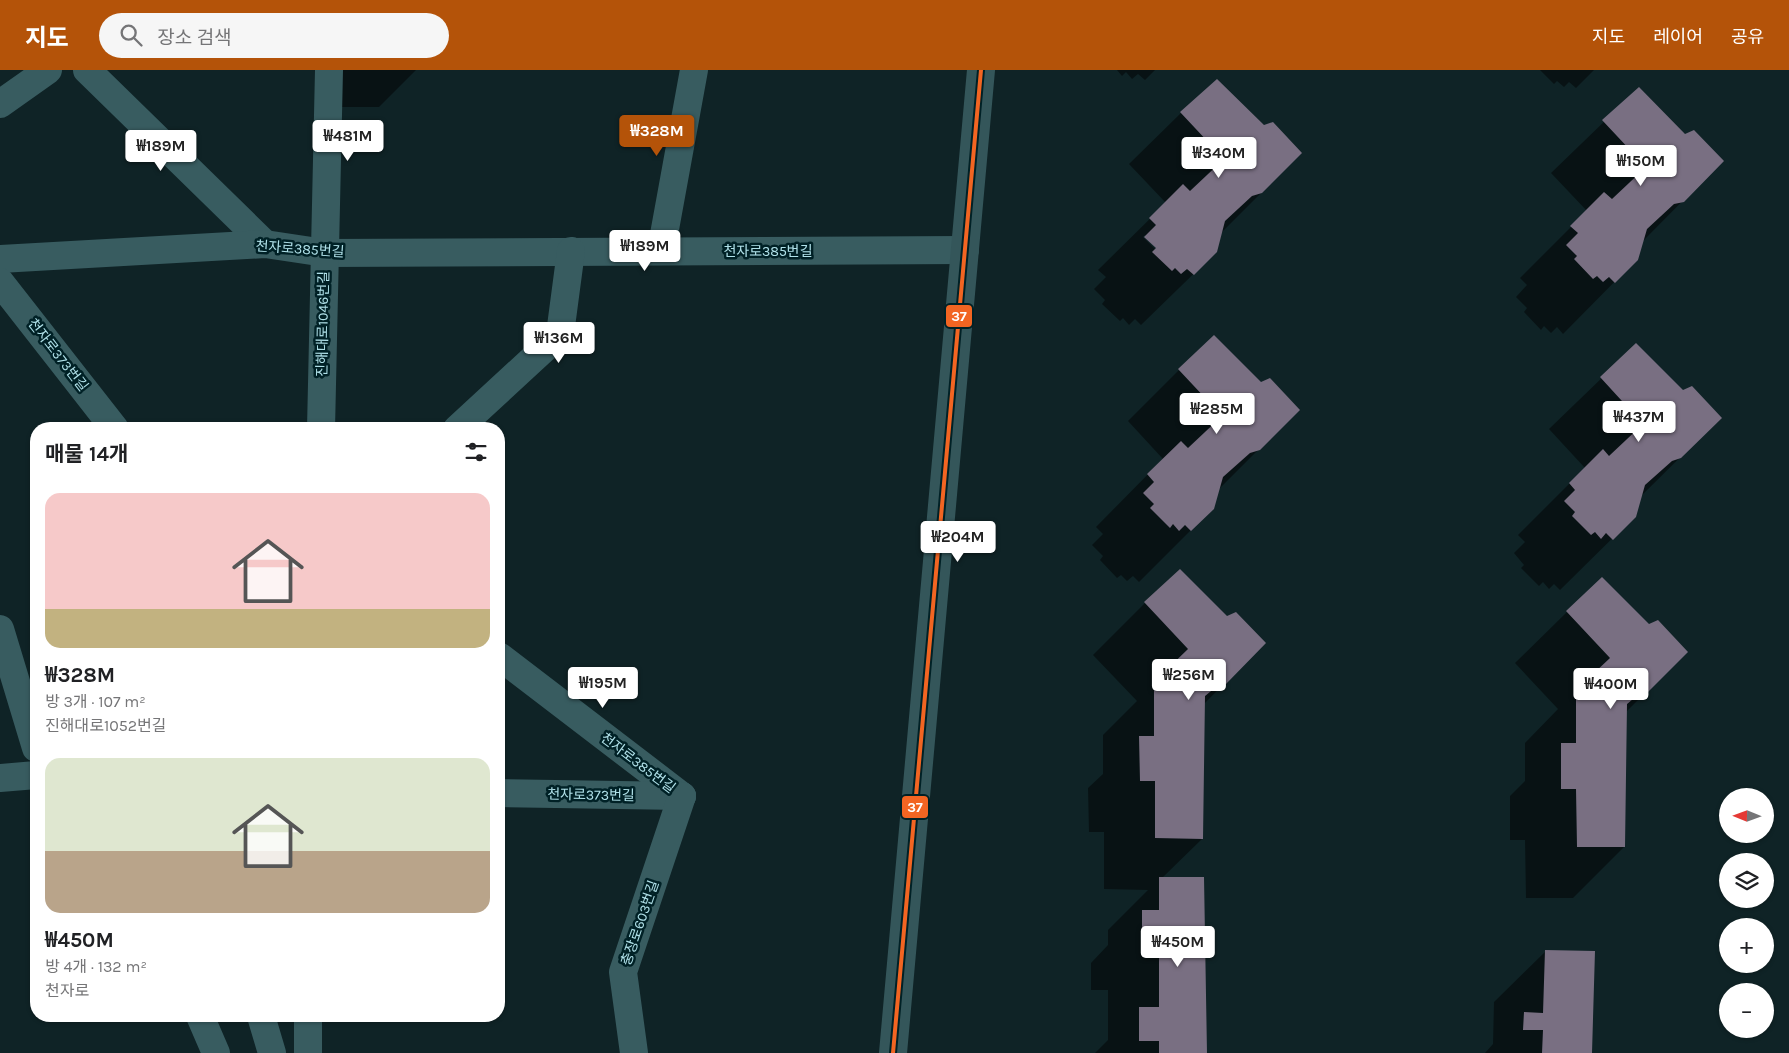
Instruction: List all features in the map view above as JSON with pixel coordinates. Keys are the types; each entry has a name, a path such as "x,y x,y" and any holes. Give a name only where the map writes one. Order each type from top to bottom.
{"main road":[{"path":"893,1053 981,70"}],"street":[{"path":"0,104 48,70"},
{"path":"87,70 265,244"},
{"name":"진해대로1046번길","path":"320,422 329,70"},
{"path":"661,251 694,70"},
{"name":"천자로385번길","path":"0,259 265,244 325,253 965,250"},
{"path":"465,422 560,334 571,251"},
{"name":"천자로373번길","path":"0,282 110,422"},
{"path":"0,629 30,728"},
{"name":"천자로385번길","path":"505,661 682,796"},
{"path":"0,778 30,776"},
{"name":"천자로373번길","path":"505,793 682,796"},
{"name":"충장로603번길","path":"634,1053 623,972 682,796"},
{"path":"203,1022 216,1053"},
{"path":"263,1022 272,1053"},
{"path":"308,1022 308,1053"}],"building":[{"path":"1217,79 1264,125 1273,122 1302,153 1262,193 1252,196 1225,221 1217,252 1194,275 1187,269 1181,274 1175,268 1172,271 1152,252 1156,248 1144,237 1156,225 1149,218 1183,184 1190,191 1224,159 1180,112"},
{"path":"1639,87 1685,134 1694,130 1724,161 1684,202 1674,204 1647,229 1638,260 1615,283 1609,277 1603,282 1597,276 1593,279 1574,259 1577,256 1566,245 1578,233 1570,226 1604,192 1612,199 1646,167 1602,120"},
{"path":"1214,335 1261,382 1270,378 1300,410 1260,450 1250,453 1223,477 1214,509 1191,531 1185,525 1179,531 1173,524 1170,528 1150,508 1154,504 1143,493 1154,482 1147,474 1181,441 1188,448 1222,416 1178,369"},
{"path":"1636,343 1683,390 1692,386 1722,418 1681,458 1672,461 1645,485 1636,517 1613,540 1606,533 1601,539 1595,532 1591,535 1572,516 1575,512 1564,501 1575,490 1569,483 1603,449 1609,456 1643,424 1600,377"},
{"path":"1180,569 1227,616 1236,612 1266,643 1226,684 1216,687 1205,696 1203,839 1155,838 1155,781 1140,781 1139,736 1154,736 1154,682 1188,649 1144,602"},
{"path":"1602,577 1649,624 1658,620 1688,652 1648,692 1638,695 1627,704 1625,847 1577,847 1576,789 1561,789 1561,743 1576,743 1576,690 1610,658 1566,611"},
{"path":"1159,877 1204,877 1207,1053 1159,1053 1159,1041 1139,1041 1139,1007 1159,1007 1159,939 1142,940 1142,910 1159,910"},
{"path":"1545,950 1595,951 1592,1053 1542,1053 1543,1030 1523,1030 1524,1012 1543,1013"}],"transit line":[{"name":"37","path":"893,1053 981,70"}]}
